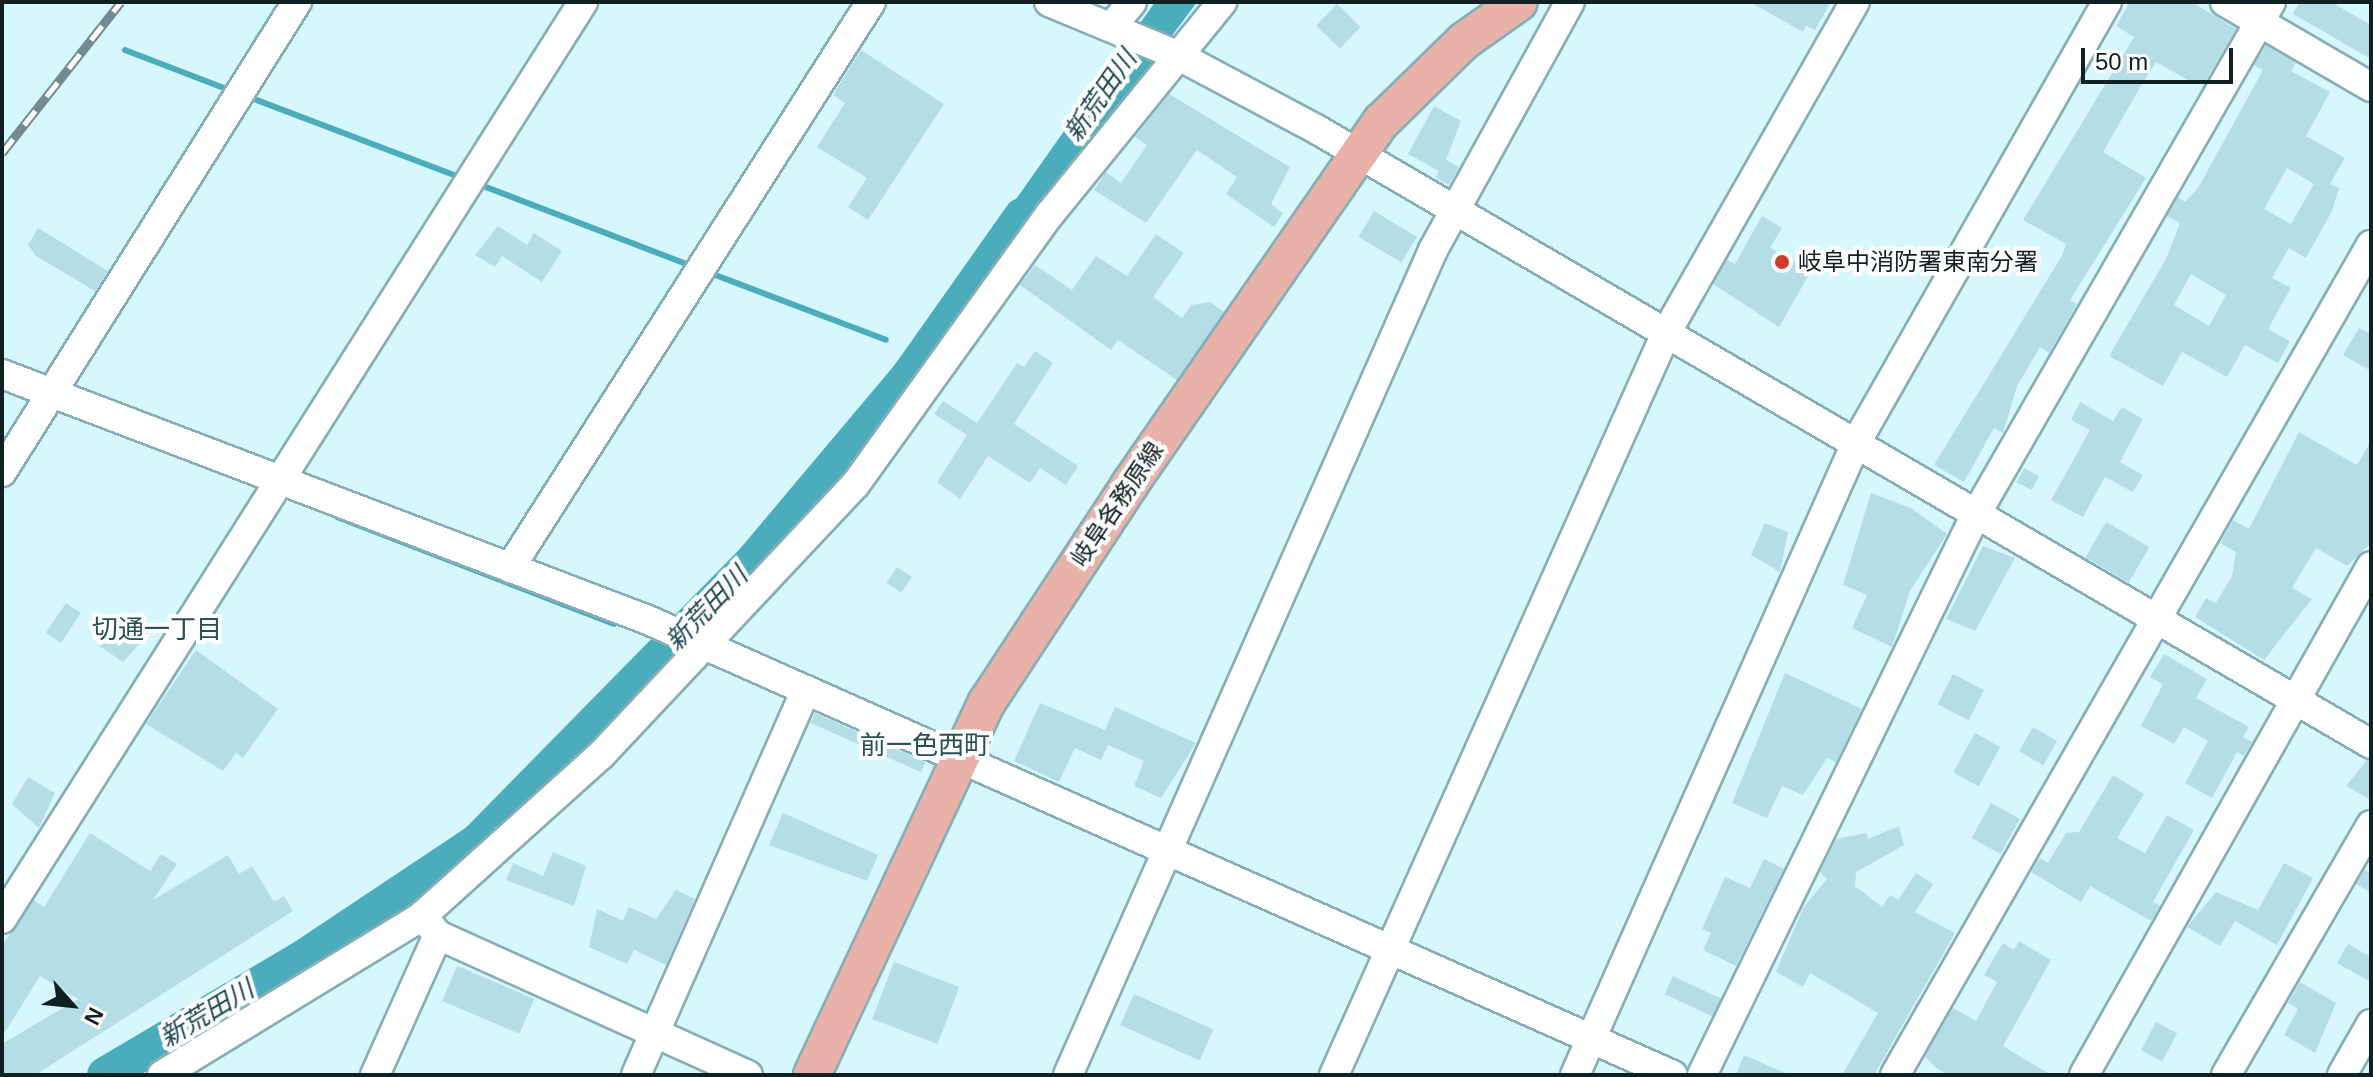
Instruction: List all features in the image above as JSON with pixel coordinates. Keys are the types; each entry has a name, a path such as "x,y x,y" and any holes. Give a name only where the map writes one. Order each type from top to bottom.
{"main road":[{"name":"岐阜各務原線","path":"812,1075 959,755 1130,484 1355,154 1422,79 1519,2"}],"street":[{"path":"2,472 297,2"},
{"path":"2,919 583,2"},
{"path":"510,568 871,2"},
{"path":"1049,2 1171,52 1355,154 1857,441 1975,516 2371,744"},
{"path":"1116,28 1132,2"},
{"path":"162,1075 430,926 855,485 1171,52 1222,2"},
{"path":"1068,1075 1454,212 1570,2"},
{"path":"1334,1075 1666,333 1855,2"},
{"path":"1575,1075 1857,441 2107,2"},
{"path":"2225,2 2266,12 2371,87"},
{"path":"1702,1075 1975,516 2266,12"},
{"path":"1895,1075 2371,245"},
{"path":"2,374 662,626 959,755 1590,1041 1673,1075"},
{"path":"2084,1075 2371,566"},
{"path":"636,1075 806,690"},
{"path":"2226,1075 2371,825"},
{"path":"430,926 748,1075"},
{"path":"375,1075 430,926"},
{"path":"2342,1075 2371,1024"}],"water":[{"path":"1155,2 1197,2 1005,261 983,246"}],"building":[{"path":"1750,2 1831,2 1815,30 1806,26 1803,32"},
{"path":"2130,2 2192,2 2236,29 2206,80 2195,84 2156,62 2139,89 2103,152 2146,178 2070,300 2077,304 2049,353 2040,347 2017,386 2003,433 1994,428 1964,482 1934,465 2063,254 2066,244 2023,220 2134,37 2116,26"},
{"path":"2300,2 2331,2 2371,25 2371,59 2293,14"},
{"path":"1337,4 1361,27 1340,49 1316,26"},
{"path":"2266,45 2296,63 2291,71 2330,92 2306,136 2345,158 2330,184 2339,188 2332,211 2306,258 2289,248 2272,278 2291,288 2268,329 2290,341 2278,363 2245,345 2227,377 2182,352 2163,386 2109,356 2166,259 2180,223 2167,216 2178,197 2185,202 2198,188 2263,70 2254,65","holes":["2287,168 2314,184 2291,224 2264,209","2191,274 2226,295 2209,326 2174,305"]},
{"path":"861,50 944,104 868,220 848,207 867,178 817,147 845,103 833,95"},
{"path":"1169,94 1290,167 1271,204 1283,213 1274,227 1226,194 1237,177 1197,150 1146,223 1094,190 1106,172 1121,183 1147,145 1135,137"},
{"path":"1434,106 1461,121 1446,160 1459,167 1449,185 1436,178 1439,171 1408,154"},
{"path":"1374,211 1417,237 1401,262 1359,237"},
{"path":"1762,216 1782,228 1770,248 1811,271 1779,327 1713,284 1727,260 1735,264"},
{"path":"498,226 527,245 534,233 562,251 542,282 502,256 495,267 475,255"},
{"path":"38,228 108,271 95,291 36,256 28,245"},
{"path":"1156,234 1184,253 1153,297 1182,318 1191,305 1210,302 1224,312 1177,380 1118,340 1111,350 1020,285 1035,265 1072,290 1096,256 1127,276"},
{"path":"2359,328 2371,334 2371,371 2343,355"},
{"path":"1035,351 1053,363 1014,424 1078,466 1066,485 1040,468 1030,483 988,456 960,499 937,482 967,435 934,414 943,401 977,423 1017,363 1024,367"},
{"path":"2080,402 2113,421 2122,407 2143,419 2120,462 2143,475 2133,492 2105,477 2083,517 2051,500 2090,430 2071,420"},
{"path":"2299,432 2357,465 2371,441 2371,543 2347,566 2316,548 2292,588 2312,599 2264,660 2195,617 2206,598 2216,603 2232,576 2236,552 2220,543 2233,520 2249,529"},
{"path":"2024,468 2039,476 2031,490 2016,482"},
{"path":"1871,493 1911,508 1947,534 1910,591 1892,647 1852,628 1867,595 1843,585"},
{"path":"2106,522 2149,547 2129,583 2086,558"},
{"path":"1765,523 1788,532 1780,572 1751,555"},
{"path":"1983,546 2015,558 1975,631 1946,619"},
{"path":"897,567 912,577 901,593 886,583"},
{"path":"66,603 81,613 61,643 46,633"},
{"path":"119,612 150,632 123,662 98,645"},
{"path":"196,650 278,709 243,758 236,753 223,771 146,724"},
{"path":"2164,654 2207,679 2196,698 2249,727 2243,737 2252,742 2244,756 2237,752 2212,798 2185,783 2208,741 2184,727 2174,744 2141,726 2163,684 2150,677"},
{"path":"1785,673 1862,709 1836,762 1827,758 1803,795 1782,786 1767,818 1732,803"},
{"path":"1953,674 1984,690 1969,720 1938,704"},
{"path":"1040,703 1105,730 1115,707 1196,743 1161,798 1134,786 1144,761 1108,745 1101,760 1075,748 1059,782 1014,761"},
{"path":"815,713 926,762 921,772 811,723"},
{"path":"2033,727 2057,741 2043,765 2019,751"},
{"path":"1975,733 2000,747 1979,786 1953,772"},
{"path":"2367,760 2371,761 2371,800 2346,786"},
{"path":"2113,775 2144,794 2117,838 2145,853 2167,815 2194,830 2153,902 2160,906 2151,921 2090,886 2081,902 2031,872 2040,858 2048,863 2066,833 2079,832"},
{"path":"28,777 55,793 39,828 12,804"},
{"path":"1991,803 2020,819 2000,854 1972,838"},
{"path":"783,813 878,855 867,881 769,845"},
{"path":"1899,826 1904,845 1856,872 1855,886 1882,907 1890,895 1898,900 1916,873 1933,884 1915,912 1955,933 1874,1075 1842,1075 1878,1013 1810,973 1803,987 1776,972 1803,908 1827,879 1820,872 1836,839 1867,833 1868,839"},
{"path":"90,833 150,871 161,854 177,864 153,900 228,855 239,874 252,866 274,902 284,896 293,911 35,1075 2,1075 2,1044 78,999 40,976 2,1037 2,945 34,900 44,907"},
{"path":"553,852 586,866 574,906 506,880 513,863 543,876"},
{"path":"1764,859 1784,869 1736,966 1703,950 1711,933 1702,929 1725,877 1750,888"},
{"path":"2284,863 2313,878 2277,945 2235,921 2220,946 2187,927 2216,892 2258,910"},
{"path":"2365,870 2371,873 2371,893 2356,884"},
{"path":"676,890 695,899 666,965 634,950 627,964 589,947 597,909 623,921 629,907 656,919"},
{"path":"2019,941 2051,960 2003,1046 2051,1075 1948,1075 1936,1068 1925,1056 1953,1008 1976,1021 1997,982 1984,975 2003,943 2014,950"},
{"path":"2348,944 2371,957 2371,982 2337,963"},
{"path":"894,962 959,987 937,1044 872,1019"},
{"path":"457,966 534,999 519,1034 442,1001"},
{"path":"1673,976 1721,998 1713,1017 1665,994"},
{"path":"2300,982 2336,1003 2315,1053 2284,1035 2298,1009 2288,1003"},
{"path":"1134,994 1213,1029 1200,1060 1120,1025"},
{"path":"2156,1022 2177,1033 2162,1062 2141,1050"},
{"path":"1744,1055 1790,1075 1736,1075"}],"waterway":[{"path":"125,50 232,91"},
{"path":"246,96 464,179"},
{"path":"478,184 692,266"},
{"name":"新荒田川","path":"105,1075 306,956 477,842 754,560 909,376 1022,216"},
{"path":"710,273 886,340"},
{"path":"337,517 614,624"}],"railway":[{"path":"2,153 121,2"}],"place":[{"name":"岐阜中消防署東南分署","path":"1782,262"}],"district":[{"name":"切通一丁目","path":"157,630"},
{"name":"前一色西町","path":"925,746"}]}
